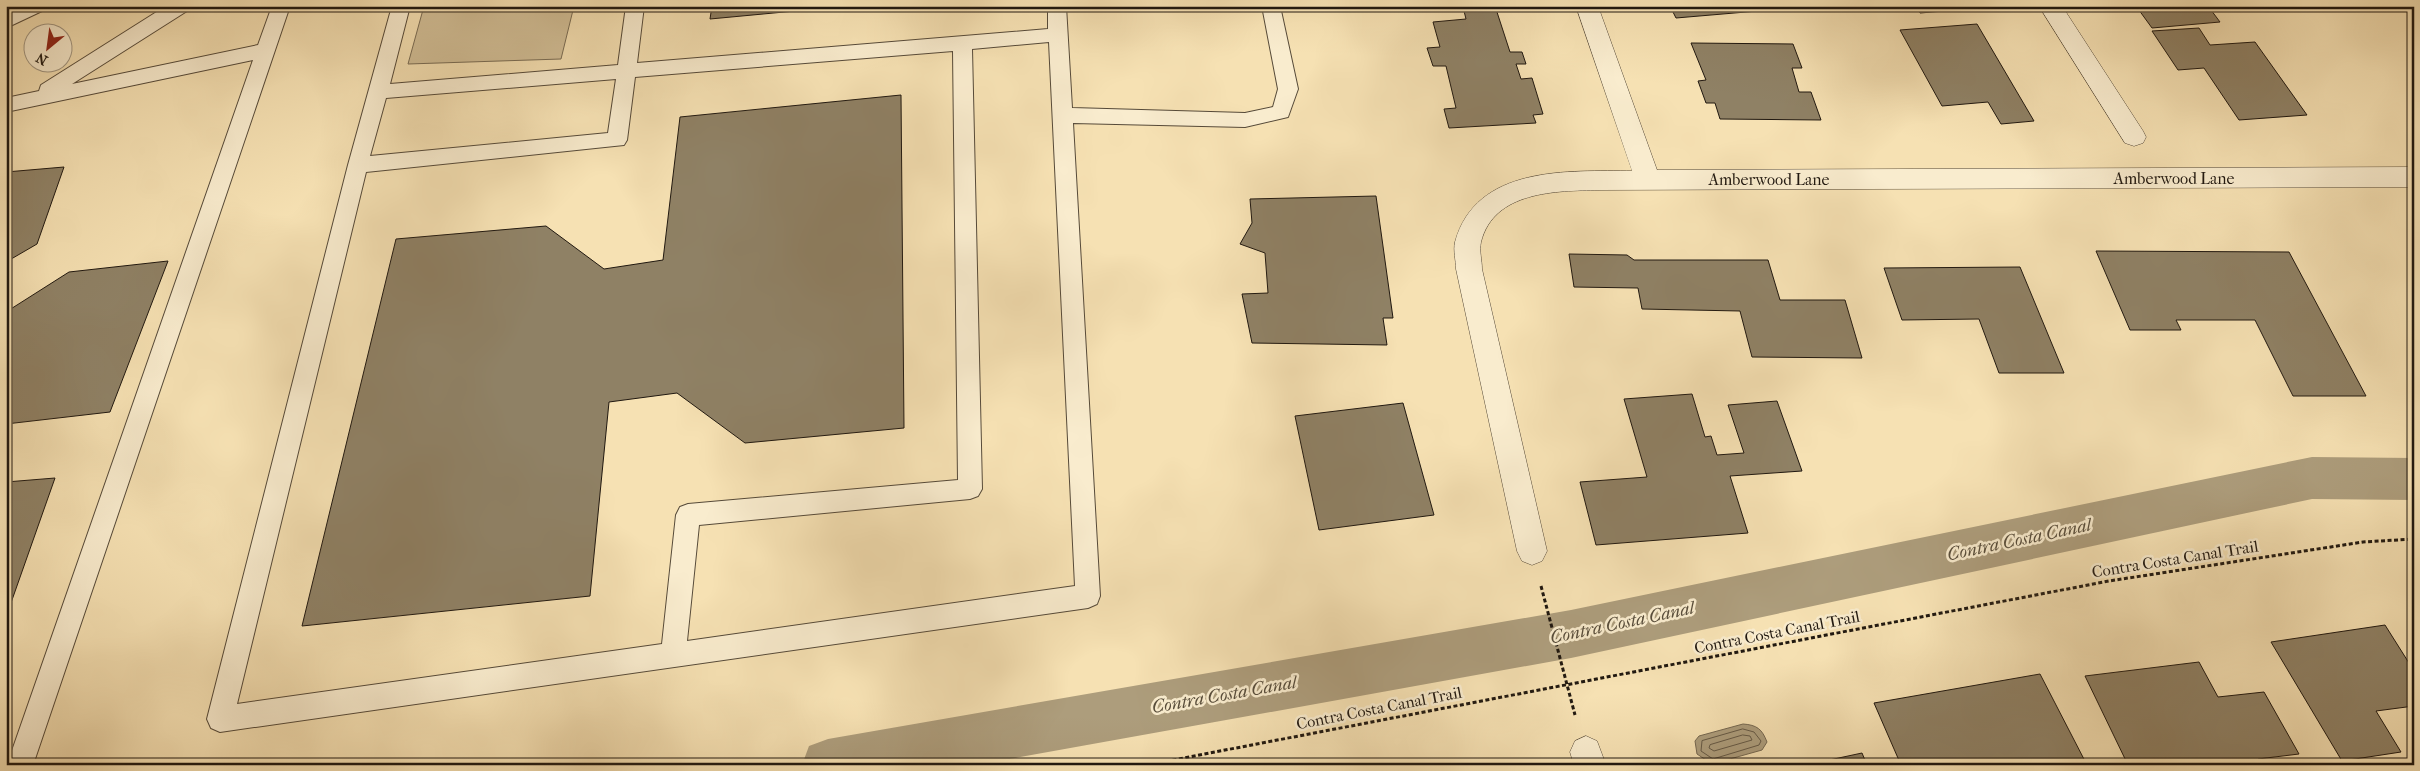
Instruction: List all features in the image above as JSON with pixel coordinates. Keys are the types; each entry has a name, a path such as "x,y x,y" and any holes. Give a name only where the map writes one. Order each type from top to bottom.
{"street":[{"path":"1586,6 1648,180"},
{"path":"2050,6 2134,137"},
{"name":"Amberwood Lane","path":"1532,551 1470,269 1467,244 1472,227 1486,208 1506,193 1538,184 1648,180 2414,177"}],"lane":[{"path":"6,21 34,6"},
{"path":"35,98 180,6"},
{"path":"20,765 281,6"},
{"path":"401,6 358,165 220,719 1088,596 1057,6"},
{"path":"358,165 617,140 636,6"},
{"path":"1062,115 1245,120 1281,112 1288,89 1271,6"},
{"path":"378,92 1058,35"},
{"path":"673,655 688,516 970,489 962,43"},
{"path":"6,105 266,50"}],"path":[{"name":"Contra Costa Canal Trail","path":"1147,765 2109,581 2363,542 2414,539"},
{"path":"1548,614 1557,654 1588,758"}],"shaded area":[{"path":"424,6 574,6 561,59 408,64"}],"water":[{"path":"1743,724 1752,725 1763,734 1767,742 1762,750 1712,764 1697,754 1695,741 1699,736"}],"building":[{"path":"712,6 848,6 710,19"},
{"path":"1495,6 1510,52 1522,52 1526,64 1516,64 1521,79 1532,78 1543,114 1533,115 1536,123 1449,128 1444,109 1456,108 1446,66 1433,66 1427,48 1440,47 1433,22 1466,19 1463,7"},
{"path":"1670,6 1779,6 1781,9 1676,18"},
{"path":"1917,6 1980,6 1980,8 1920,13"},
{"path":"2136,6 2208,6 2220,22 2152,28"},
{"path":"1977,24 2034,121 2001,124 1988,102 1942,106 1900,30"},
{"path":"2199,28 2210,45 2255,42 2307,115 2239,120 2204,68 2178,70 2152,31"},
{"path":"1691,43 1793,44 1802,68 1792,68 1799,92 1811,92 1821,120 1720,119 1715,103 1706,103 1698,81 1706,80"},
{"path":"901,95 904,428 745,443 677,393 609,402 590,596 302,626 396,239 546,226 604,269 663,260 680,117"},
{"path":"64,167 37,244 6,262 6,172"},
{"path":"1376,196 1393,318 1383,318 1387,345 1252,343 1242,294 1268,293 1265,253 1240,244 1252,223 1250,199"},
{"path":"2096,251 2289,252 2366,396 2293,396 2255,320 2176,320 2181,330 2130,330"},
{"path":"1569,254 1627,255 1634,260 1768,260 1780,300 1845,300 1862,358 1752,357 1740,311 1642,309 1638,288 1574,287"},
{"path":"168,261 110,412 6,424 6,312 69,272"},
{"path":"2020,267 2064,373 1999,373 1979,319 1902,320 1884,268"},
{"path":"1692,394 1705,437 1711,436 1717,455 1744,453 1728,405 1777,401 1802,471 1730,476 1748,533 1596,545 1580,482 1647,477 1624,399"},
{"path":"1403,403 1434,515 1319,530 1295,416"},
{"path":"55,478 6,617 6,482"},
{"path":"2385,625 2409,663 2414,663 2414,706 2376,711 2401,752 2342,761 2271,642"},
{"path":"2199,662 2218,697 2264,692 2299,754 2258,759 2261,765 2128,765 2085,676"},
{"path":"2040,674 2087,765 1901,765 1874,703"},
{"path":"1862,753 1867,765 1806,765"}],"waterway":[{"name":"Contra Costa Canal","path":"828,765 1571,634 2312,478 2414,479"}]}
